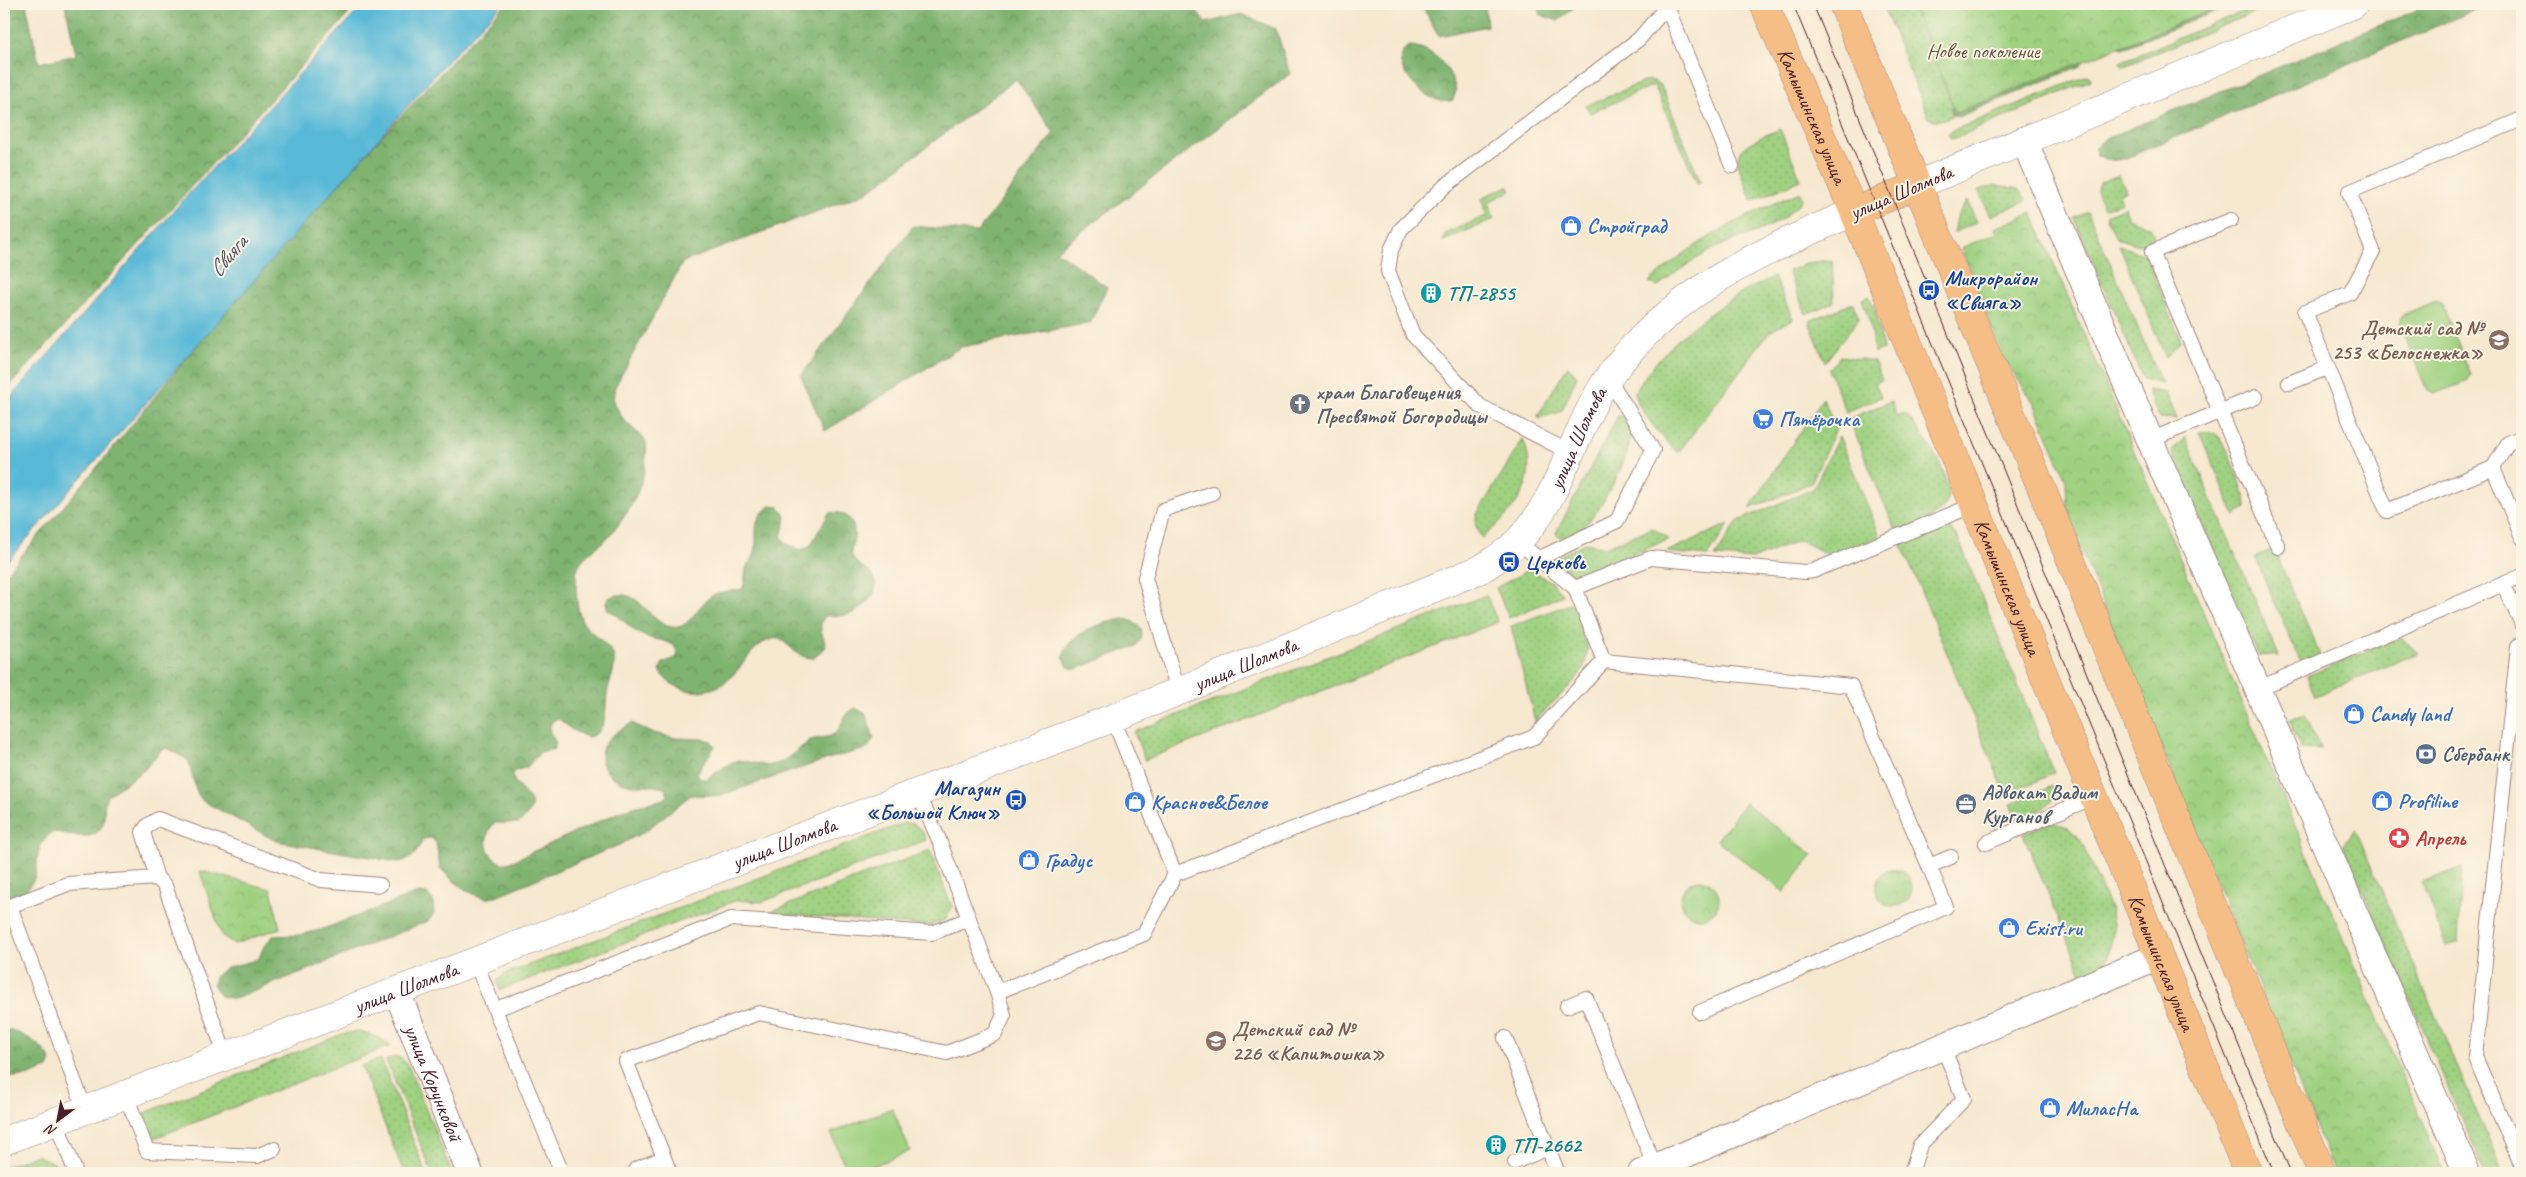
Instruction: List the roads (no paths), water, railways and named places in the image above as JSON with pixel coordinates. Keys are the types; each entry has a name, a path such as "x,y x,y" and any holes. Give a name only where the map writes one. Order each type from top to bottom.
{"main road":[{"name":"Камышинская улица","path":"1764,4 1854,212 2248,1173"},
{"path":"1843,4 2322,1173"},
{"name":"улица Шолмова","path":"1854,212 1917,185"}],"street":[{"name":"улица Шолмова","path":"1917,185 2354,4"},
{"path":"2024,140 2150,440 2467,1173"},
{"name":"улица Шолмова","path":"4,1141 1113,718 1528,550 1569,452 1608,378 1634,346 1670,312 1721,276 1768,250 1854,212"},
{"path":"1651,1171 2159,956"},
{"name":"улица Корунковой","path":"397,992 470,1173"}],"lane":[{"path":"1569,452 1480,406 1413,335 1388,271 1391,250 1401,229 1445,186 1639,39 1668,6 1732,166"},
{"path":"2522,119 2348,192 2372,251 2350,293 2305,312 2387,511 2493,468 2508,443 2522,437"},
{"path":"2231,220 2152,252 2278,547"},
{"path":"2290,383 2327,368"},
{"path":"1528,550 1617,521 1653,450 1608,378"},
{"path":"2150,440 2256,397"},
{"path":"2493,468 2522,537"},
{"path":"1178,691 1145,578 1163,510 1212,492"},
{"path":"1575,588 1651,558 1805,572 1813,571 1974,505"},
{"path":"1528,550 1575,588 1604,661"},
{"path":"2257,689 2522,576"},
{"path":"2503,584 2522,624"},
{"path":"2522,644 2518,646 2475,1056 2522,1166"},
{"path":"1604,661 1851,686 1946,906 1700,1012"},
{"path":"997,992 1144,934 1175,874 1534,737 1604,661"},
{"path":"1113,718 1175,874"},
{"path":"670,1173 626,1061 759,1013 947,1053 995,1034 1004,1014 997,992 918,792"},
{"path":"1986,843 2094,797"},
{"path":"226,1057 165,886 157,878 143,832 148,825 158,819 321,880 380,885"},
{"path":"1929,866 1951,857"},
{"path":"85,1110 10,906 68,884 157,878"},
{"path":"496,1009 730,919 932,934 969,919"},
{"path":"475,961 562,1173"},
{"path":"1567,1006 1586,998 1651,1171"},
{"path":"1505,1038 1558,1173"},
{"path":"1911,1173 1920,1145 1964,1099 1943,1047"},
{"path":"126,1095 147,1151 257,1156 274,1149"},
{"path":"56,1122 76,1173"},
{"path":"1515,1162 1548,1148"},
{"path":"636,1169 664,1158"}],"water":[{"name":"Свияга","path":"364,4 502,4 442,67 4,565 4,405 185,198"}],"tram line":[{"path":"1793,4 2274,1173"},
{"path":"1813,4 2291,1173"}],"place":[{"name":"Стройград","path":"1571,226"},
{"name":"Микрорайон «Свияга»","path":"1929,290"},
{"name":"ТП-2855","path":"1431,293"},
{"name":"Детский сад № 253 «Белоснежка»","path":"2499,340"},
{"name":"храм Благовещения Пресвятой Богородицы","path":"1300,404"},
{"name":"Пятёрочка","path":"1763,419"},
{"name":"Церковь","path":"1509,562"},
{"name":"Candy land","path":"2354,714"},
{"name":"Сбербанк","path":"2426,754"},
{"name":"Магазин «Большой Ключ»","path":"1016,800"},
{"name":"Profiline","path":"2382,801"},
{"name":"Красное&Белое","path":"1135,802"},
{"name":"Адвокат Вадим Курганов","path":"1966,804"},
{"name":"Апрель","path":"2399,838"},
{"name":"Градус","path":"1029,860"},
{"name":"Exist.ru","path":"2009,928"},
{"name":"Детский сад № 226 «Капитошка»","path":"1216,1041"},
{"name":"МиласНа","path":"2050,1108"},
{"name":"ТП-2662","path":"1496,1145"}],"park label":[{"name":"Новое поколение","path":"1983,51"}]}
